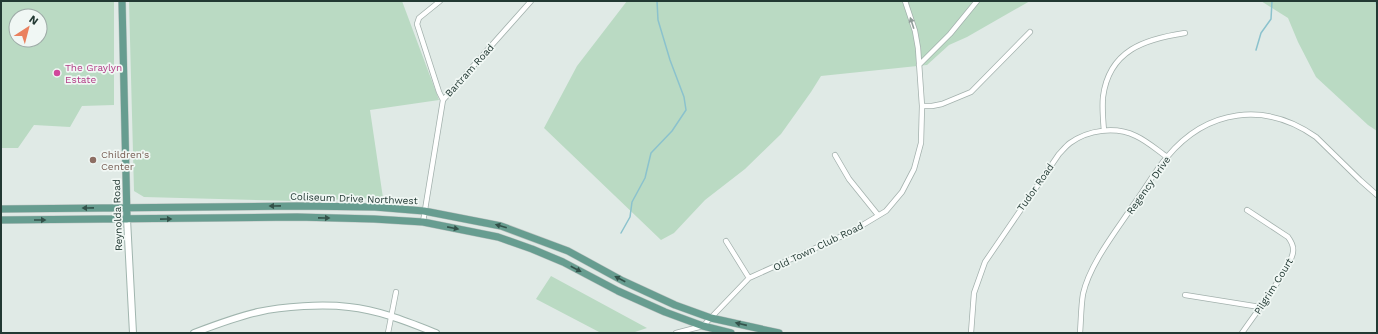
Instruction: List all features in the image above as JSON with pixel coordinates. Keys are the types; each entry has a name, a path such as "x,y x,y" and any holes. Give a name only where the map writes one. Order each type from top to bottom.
{"main road":[{"name":"Reynolda Road","path":"122,1 127,219"},
{"name":"Coliseum Drive Northwest","path":"1,209 297,206 375,207 424,211 501,226 536,238 568,251 623,281 675,305 711,318 779,333"},
{"name":"Coliseum Drive Northwest","path":"1,220 297,217 423,222 498,237 532,249 563,262 618,291 665,312 703,326 731,333"}],"street":[{"path":"440,1 419,18 417,24 443,100"},
{"name":"Bartram Road","path":"423,222 443,100 531,1"},
{"name":"Old Town Club Road","path":"703,326 749,278 851,232 886,211 902,192 914,169 921,143 922,106 915,31 905,1"},
{"path":"919,66 950,34 977,1"},
{"path":"922,106 942,104 971,92 1030,32"},
{"path":"1104,131 1103,108 1105,87 1116,64 1139,44 1166,36 1185,33"},
{"name":"Regency Drive","path":"1080,333 1083,294 1087,280 1105,247 1167,157 1187,137 1204,125 1226,117 1238,115 1262,115 1287,121 1316,137 1377,195"},
{"name":"Tudor Road","path":"970,333 974,293 985,262 1058,154 1070,144 1085,135 1104,131 1120,131 1148,143 1167,157"},
{"path":"835,156 849,179 878,215"},
{"name":"Pilgrim Court","path":"1242,333 1290,262 1293,252 1291,242 1284,234 1247,210"},
{"name":"Reynolda Road","path":"127,219 133,333"},
{"path":"726,241 749,278"},
{"path":"388,333 396,292"},
{"path":"1185,295 1260,306"},
{"path":"194,333 222,322 259,311 323,305 349,306 392,316 436,333"},
{"path":"676,333 703,326"}],"green space":[{"name":"The Graylyn Estate","path":"1,1 114,1 114,105 82,106 70,127 34,125 18,148 1,148"},
{"path":"129,1 402,1 439,100 370,110 383,198 297,201 144,197 134,191"},
{"path":"627,1 1030,1 967,37 949,45 927,65 821,76 781,134 745,169 705,200 674,233 661,240 544,128 577,66"},
{"path":"1261,1 1377,1 1377,131 1368,125 1316,77 1298,42 1288,18"},
{"path":"551,276 647,328 632,333 601,333 536,299"}],"waterway":[{"path":"621,233 630,217 632,202 645,178 651,153 672,131 686,110 684,97 670,60 658,20 657,1"},
{"path":"1256,50 1261,33 1271,19 1272,1"},
{"path":"1376,1 1377,7"}],"place":[{"name":"The Graylyn Estate","path":"57,73"},
{"name":"Children's Center","path":"93,160"}]}
